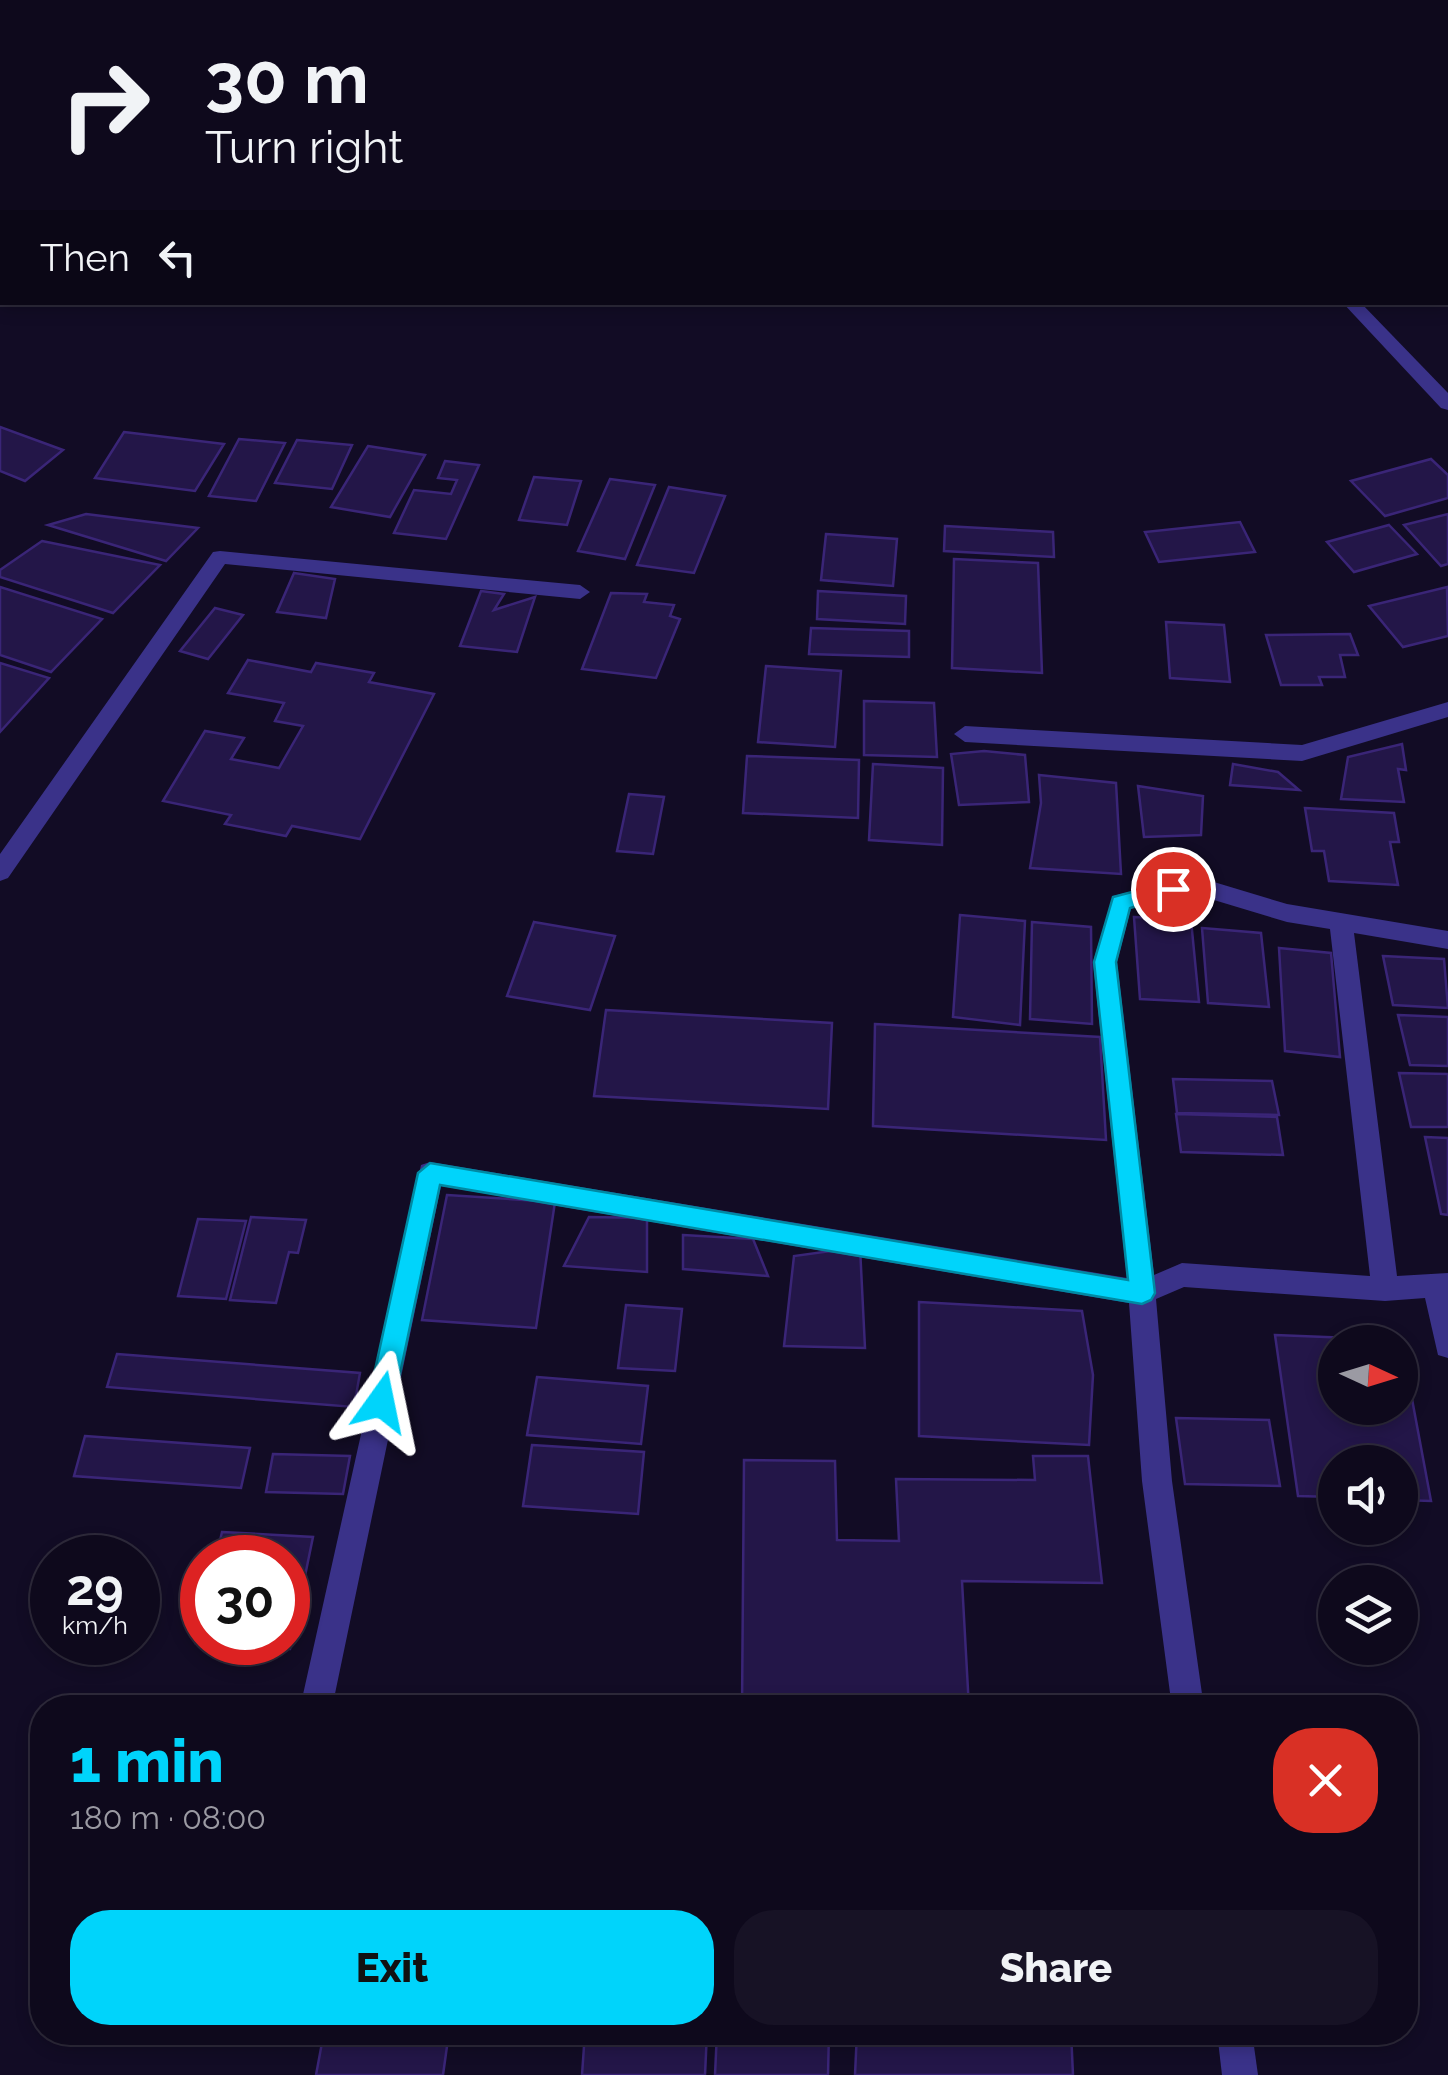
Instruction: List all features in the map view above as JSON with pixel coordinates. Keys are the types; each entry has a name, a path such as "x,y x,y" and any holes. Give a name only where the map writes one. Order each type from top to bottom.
{"street":[{"path":"1353,305 1448,404"},
{"path":"0,872 220,557 580,592"},
{"path":"966,734 1302,753 1448,709"},
{"path":"1186,1695 1156,1481 1142,1293 1105,962 1121,902 1194,885 1341,925 1448,940"},
{"path":"1341,925 1385,1289"},
{"path":"319,1695 430,1173 1142,1293 1182,1275 1385,1289 1442,1286 1448,1346"},
{"path":"1236,2045 1240,2075"}],"building":[{"path":"0,427 63,450 25,481 0,471"},
{"path":"124,432 224,444 195,491 95,478"},
{"path":"239,439 285,443 256,501 209,496"},
{"path":"297,440 352,445 332,489 275,483"},
{"path":"368,446 425,455 390,517 331,507"},
{"path":"1431,459 1448,475 1448,498 1385,516 1351,481"},
{"path":"445,461 479,465 446,539 394,533 414,490 451,494 457,480 438,478"},
{"path":"534,477 581,481 567,525 519,520"},
{"path":"610,479 655,485 625,559 578,551"},
{"path":"669,487 725,496 694,573 637,565"},
{"path":"86,514 198,528 166,561 48,525"},
{"path":"1448,514 1448,564 1441,566 1404,525"},
{"path":"1240,522 1255,552 1159,562 1145,532"},
{"path":"1389,525 1417,554 1354,572 1327,542"},
{"path":"945,526 1053,532 1054,557 944,551"},
{"path":"826,534 897,539 893,586 821,580"},
{"path":"42,541 160,565 113,613 0,577 0,570"},
{"path":"954,559 1038,563 1042,673 952,668"},
{"path":"294,573 335,579 326,618 277,612"},
{"path":"0,587 102,619 51,672 0,655"},
{"path":"1447,587 1448,636 1403,647 1369,606"},
{"path":"481,591 504,594 494,610 535,597 517,652 460,646"},
{"path":"818,591 906,596 905,624 817,619"},
{"path":"611,593 647,594 644,602 674,605 670,616 680,619 656,678 582,669"},
{"path":"215,608 243,615 208,659 180,651"},
{"path":"1166,622 1224,625 1230,682 1170,678"},
{"path":"811,628 909,631 909,657 809,654"},
{"path":"1350,634 1358,655 1340,655 1345,677 1319,677 1322,685 1281,685 1266,635"},
{"path":"248,660 311,672 316,663 374,673 369,682 434,694 360,839 292,826 286,836 225,824 231,815 163,801 205,731 244,738 231,759 279,768 303,726 275,721 284,703 228,693"},
{"path":"0,663 49,678 0,732"},
{"path":"766,666 841,671 835,747 758,742"},
{"path":"864,701 934,703 937,757 864,755"},
{"path":"1402,744 1406,770 1398,769 1404,802 1341,799 1348,757"},
{"path":"984,751 1025,755 1029,802 959,805 951,754"},
{"path":"747,756 859,760 858,818 743,813"},
{"path":"873,764 943,768 942,845 869,840"},
{"path":"1233,764 1278,772 1299,790 1230,785"},
{"path":"1039,775 1116,783 1121,874 1030,868 1041,803"},
{"path":"1138,786 1203,796 1201,835 1144,837"},
{"path":"629,794 664,797 653,854 617,851"},
{"path":"1305,808 1394,813 1399,842 1390,842 1398,885 1329,881 1324,851 1312,851"},
{"path":"960,915 1025,921 1020,1025 953,1017"},
{"path":"1134,917 1191,920 1199,1002 1140,999"},
{"path":"534,922 615,936 590,1010 507,996"},
{"path":"1032,922 1091,927 1092,1024 1030,1019"},
{"path":"1202,928 1261,933 1269,1007 1208,1003"},
{"path":"1279,948 1331,953 1340,1057 1285,1051"},
{"path":"1383,956 1444,959 1448,1008 1393,1005"},
{"path":"606,1010 832,1023 828,1109 594,1096"},
{"path":"1398,1015 1448,1017 1448,1066 1410,1065"},
{"path":"875,1024 1100,1037 1106,1140 873,1126"},
{"path":"1399,1073 1448,1074 1448,1127 1411,1127"},
{"path":"1173,1079 1272,1081 1279,1115 1177,1113"},
{"path":"1176,1114 1277,1117 1283,1155 1181,1152"},
{"path":"1425,1137 1448,1138 1448,1215 1441,1214"},
{"path":"447,1195 555,1202 536,1328 422,1320"},
{"path":"251,1217 306,1220 298,1253 289,1252 276,1303 230,1300"},
{"path":"589,1217 647,1218 647,1272 564,1266"},
{"path":"198,1219 246,1221 226,1299 178,1296"},
{"path":"683,1235 753,1239 768,1276 683,1269"},
{"path":"860,1247 865,1348 784,1346 794,1256"},
{"path":"919,1302 1082,1311 1093,1375 1089,1445 919,1436"},
{"path":"626,1305 682,1309 675,1371 618,1368"},
{"path":"1275,1335 1318,1337 1318,1425 1417,1425 1431,1501 1418,1501 1418,1445 1318,1445 1318,1497 1298,1496"},
{"path":"117,1354 360,1373 354,1407 107,1387"},
{"path":"537,1377 648,1386 641,1444 527,1435"},
{"path":"1176,1418 1269,1420 1280,1486 1185,1484"},
{"path":"85,1436 250,1448 241,1488 74,1476"},
{"path":"532,1445 644,1452 638,1514 523,1506"},
{"path":"273,1454 350,1456 343,1494 266,1492"},
{"path":"1033,1456 1088,1456 1102,1583 962,1581 968,1695 742,1695 744,1460 835,1461 837,1540 899,1541 896,1479 1035,1480"},
{"path":"222,1532 277,1535 221,1535"},
{"path":"322,2045 447,2045 443,2075 316,2075"},
{"path":"584,2045 706,2045 705,2075 582,2075"},
{"path":"716,2045 829,2045 828,2075 715,2075"},
{"path":"856,2045 1072,2045 1073,2075 855,2075"}],"route":[{"path":"381,1402 430,1173 1142,1293 1105,962 1121,902 1173,889"}]}
